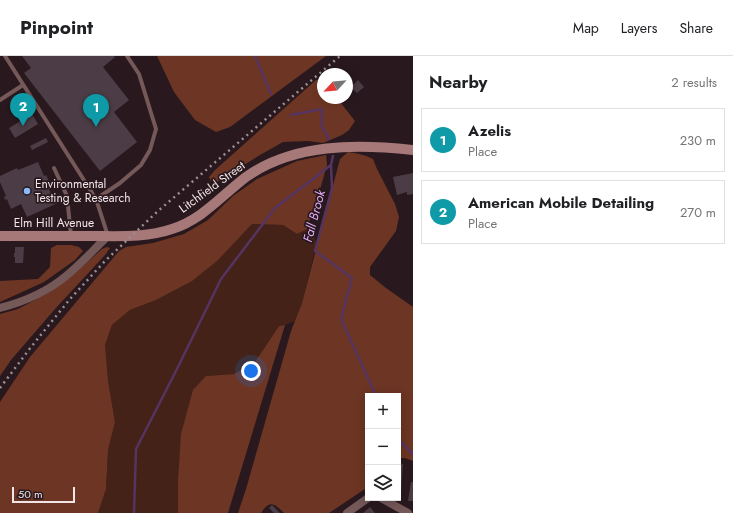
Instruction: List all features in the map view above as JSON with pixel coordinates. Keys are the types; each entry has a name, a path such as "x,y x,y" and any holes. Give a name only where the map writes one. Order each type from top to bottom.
{"main road":[{"name":"Litchfield Street","path":"108,236 153,234 172,229 189,222 205,212 248,176 264,166 288,157 316,150 347,146 385,147 413,150"},
{"name":"Elm Hill Avenue","path":"0,236 108,236"}],"street":[{"path":"0,308 29,298 66,276 108,236"},
{"path":"347,513 365,500"},
{"path":"386,501 408,513"}],"lane":[{"path":"5,56 96,199 108,236"},
{"path":"96,199 120,183 141,165 150,150 156,129 139,74 127,56"},
{"path":"0,100 23,85"},
{"path":"54,168 67,196 71,236"}],"shaded area":[{"path":"157,56 326,56 230,127 216,132 195,120 174,92"},
{"path":"316,80 317,104 342,104 355,121 349,130 342,135 323,143 308,141 283,142 217,182 211,181 209,177 215,170"},
{"path":"348,152 361,154 373,159 395,204 399,217 396,231 370,267 370,275 413,307 413,461 401,458 401,393 365,393 365,489 329,513 284,513 275,505 270,504 261,513 238,513 291,331 302,303 340,159"},
{"path":"326,155 327,165 307,229 297,234 283,225 252,224 217,261 192,281 156,300 130,310 112,325 105,345 108,381 115,422 108,450 106,489 98,513 0,513 0,402 30,357 119,251 126,247 153,243 184,234 208,220 233,196 257,179 297,161"},
{"path":"252,224 283,225 297,234 307,229 317,242 302,303 295,321 279,326 255,362 234,374 206,376 178,480 178,513 98,513 106,489 108,450 115,422 108,381 105,345 112,325 130,310 156,300 237,240"},
{"path":"57,245 71,245 79,247 83,251 75,260 44,282 0,302 0,281 38,279 50,267 51,248"},
{"path":"107,247 110,248 105,255 55,309 11,360 0,376 0,314 18,309 50,292 74,274 102,249"},
{"path":"285,325 228,513 178,513 178,480 181,434 193,390 206,376 234,374 255,362 279,326"}],"building":[{"path":"22,56 114,56 115,57 103,67 129,100 114,112 137,142 100,171 24,73 31,68"},
{"path":"358,80 364,87 357,93 353,89 353,85"},
{"path":"32,114 38,124 15,138 9,128"},
{"path":"46,138 48,142 32,150 30,146"},
{"name":"Environmental Testing & Research","path":"38,162 44,176 46,175 51,186 48,187 53,198 58,196 60,202 27,217 21,204 11,209 7,199 5,200 4,197 6,196 0,182 0,176 17,168 18,170"},
{"path":"413,173 413,194 407,195 407,192 397,195 393,177"},
{"path":"15,247 24,247 23,263 15,263"},
{"path":"401,464 403,464 401,492"},
{"path":"411,482 413,482 413,501 408,501"},
{"path":"272,505 280,513 274,513 269,508"},
{"path":"370,507 375,513 363,513"}],"waterway":[{"name":"Fall Brook","path":"255,56 271,94"},
{"name":"Fall Brook","path":"291,115 322,109 322,127 329,139"},
{"name":"Fall Brook","path":"333,156 331,165 332,188 315,251 352,278 341,319 375,393"},
{"path":"134,513 136,449 221,279 275,208 331,165"},
{"name":"Fall Brook","path":"401,442 413,454"}],"railway":[{"path":"0,388 70,299 105,261 158,211 340,56"}],"place":[{"name":"American Mobile Detailing","path":"23,126"},
{"name":"Azelis","path":"96,127"},
{"name":"Environmental Testing & Research","path":"27,191"}]}
